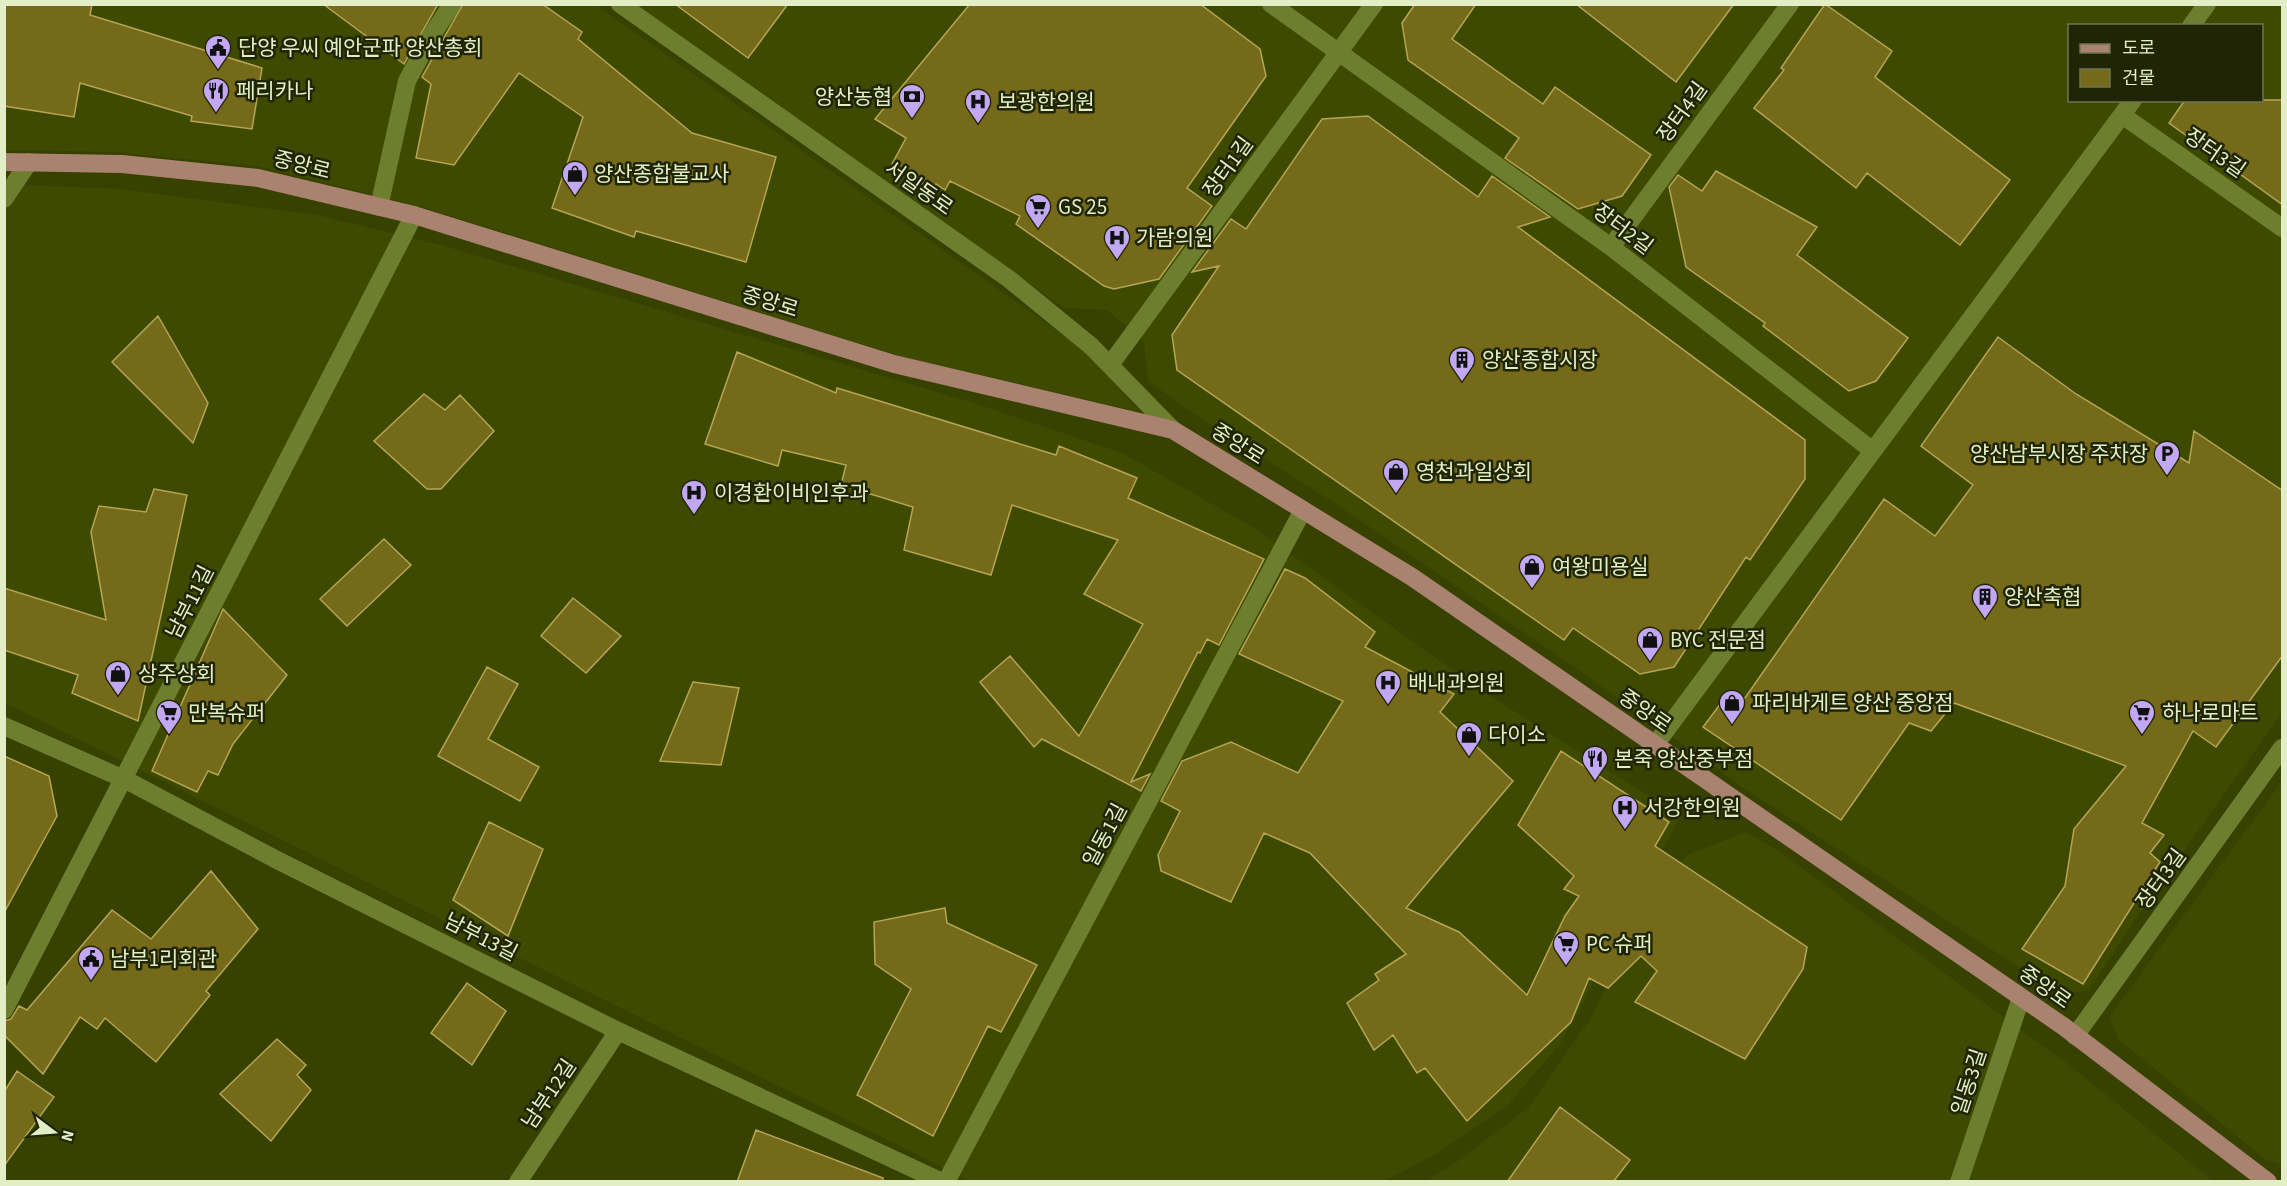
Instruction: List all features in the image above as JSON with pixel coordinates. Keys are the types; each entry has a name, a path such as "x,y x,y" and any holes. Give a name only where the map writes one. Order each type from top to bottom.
{"main road":[{"name":"중앙로","path":"4,162 122,164 258,178 414,215 894,364 1173,430 1412,577 2075,1036 2268,1182"}],"street":[{"path":"379,207 407,81 430,38 452,4"},
{"name":"서일동로","path":"621,4 1009,279 1091,346 1173,430"},
{"path":"1271,4 1339,53"},
{"name":"장터1길","path":"1110,365 1374,4"},
{"name":"장터4길","path":"1611,247 1790,4"},
{"path":"2192,24 2207,4"},
{"name":"장터2길","path":"1339,53 1611,247 1873,451"},
{"path":"1655,745 2132,102"},
{"name":"장터3길","path":"2122,116 2283,228"},
{"path":"4,199 29,162"},
{"name":"남부11길","path":"4,1010 414,215"},
{"name":"일동1길","path":"944,1182 1303,510"},
{"name":"남부13길","path":"4,726 124,779 277,860 618,1030 944,1182"},
{"name":"장터3길","path":"2075,1036 2283,748"},
{"name":"일동3길","path":"1959,1182 2021,998"},
{"name":"남부12길","path":"518,1182 618,1030"}],"shaded area":[{"path":"5,5 596,5 1082,348 1140,412 900,356 422,207 257,166 115,152 5,150"},
{"path":"636,5 2282,5 2282,713 2143,908 2089,990 2060,994 1745,789 1593,680 1336,504 1197,416 1148,381 1144,342 1107,310 1064,308"},
{"path":"4,184 121,189 317,215 441,245 971,402 1122,453 1256,529 1479,689 1681,816 1622,921 1583,1004 1560,1044 1507,1106 1436,1154 1385,1181 970,1181 5,703"},
{"path":"2282,781 2282,1165 2266,1160 2118,1039 2110,1016"},
{"path":"1746,832 1782,853 2073,1068 2213,1181 1425,1182 1455,1163 1528,1108 1592,1016 1634,928 1686,855"}],"building":[{"path":"4,4 92,4 90,15 262,68 252,129 191,121 192,116 80,83 74,117 4,106"},
{"path":"323,4 438,4 404,64"},
{"path":"463,4 542,4 582,32 578,39 692,133 776,157 746,262 636,231 634,237 552,208 583,117 519,73 454,165 416,158 431,84 422,77"},
{"path":"675,4 788,4 748,58"},
{"path":"970,4 1200,4 1260,49 1266,76 1187,188 1212,206 1159,279 1114,289 1104,286 1016,224 1020,216 950,181 945,190 936,184 930,189 892,164 906,138 875,119"},
{"path":"1415,4 1476,4 1452,39 1543,104 1555,87 1651,155 1622,196 1578,209 1505,158 1519,138 1408,60 1402,23"},
{"path":"1576,4 1734,4 1676,82"},
{"path":"1825,4 1892,51 1875,77 2010,180 1960,245 1867,173 1856,188 1754,108 1784,70 1781,68"},
{"path":"2283,100 2283,205 2169,123 2184,102"},
{"name":"양산종합시장","path":"1368,116 1478,197 1492,176 1550,217 1518,227 1805,440 1805,479 1750,560 1746,557 1674,667 1640,674 1573,628 1564,640 1177,370 1172,335 1219,266 1192,272 1231,219 1246,229 1322,119"},
{"path":"1716,171 1817,227 1797,255 1908,338 1876,381 1849,391 1763,326 1765,323 1686,267 1669,187 1678,175 1702,191"},
{"path":"158,316 208,403 193,443 112,362"},
{"path":"1998,337 2076,394 2189,463 2194,431 2283,491 2283,655 2216,747 2193,731 2142,823 2164,835 2150,853 2160,862 2083,984 2022,949 2065,886 2074,829 2126,766 1954,703 1931,731 1909,723 1841,820 1703,727 1727,695 1745,698 1884,499 1935,536 1973,485 1921,446"},
{"path":"737,352 836,393 837,388 1056,455 1059,446 1137,478 1128,498 1264,559 1219,645 1207,639 1200,653 1198,652 1131,782 1150,774 1141,791 1042,739 1034,747 980,682 1010,656 1079,736 1143,624 1084,594 1118,540 1012,505 991,575 904,550 913,507 841,485 846,465 782,450 778,466 705,444"},
{"path":"424,394 445,410 460,395 494,431 441,489 427,489 374,441"},
{"path":"154,489 187,495 138,721 72,693 78,675 4,650 4,588 106,620 91,532 99,506 146,512"},
{"path":"384,539 411,565 347,626 320,599"},
{"path":"1285,569 1305,578 1375,632 1365,647 1454,694 1440,712 1513,781 1406,908 1459,932 1527,995 1565,916 1579,896 1564,889 1574,876 1518,825 1561,751 1669,822 1655,846 1807,947 1803,969 1745,1059 1635,1002 1657,971 1641,956 1608,988 1589,978 1571,1022 1467,1121 1425,1068 1417,1073 1393,1035 1374,1050 1347,1003 1379,980 1375,974 1406,954 1310,853 1264,833 1231,902 1161,871 1158,855 1180,811 1161,801 1182,761 1231,742 1298,773 1343,701 1239,654"},
{"path":"573,598 621,636 586,673 541,636"},
{"path":"223,609 287,675 233,744 218,775 208,771 197,792 152,771"},
{"path":"487,667 518,684 488,739 539,767 520,801 438,756"},
{"path":"693,682 739,688 721,765 660,761"},
{"path":"4,756 49,776 57,816 4,913"},
{"path":"489,822 543,849 508,936 453,900"},
{"path":"211,871 258,929 206,991 210,995 156,1062 105,1018 97,1029 80,1017 43,1074 4,1035 4,1021 11,1019 19,1006 27,1010 112,910 151,939"},
{"path":"945,908 947,923 1037,965 1001,1032 988,1026 933,1136 857,1095 911,989 875,964 874,922"},
{"path":"467,983 506,1011 472,1065 431,1033"},
{"path":"277,1039 306,1065 297,1075 311,1090 271,1141 220,1094"},
{"path":"17,1071 54,1097 4,1166 4,1092"},
{"path":"1560,1107 1630,1160 1613,1182 1507,1182"},
{"path":"756,1130 883,1178 883,1182 737,1182"}],"place":[{"name":"단양 우씨 예안군파 양산총회","path":"218,71"},
{"name":"페리카나","path":"216,114"},
{"name":"양산농협","path":"912,120"},
{"name":"보광한의원","path":"978,125"},
{"name":"양산종합불교사","path":"575,197"},
{"name":"GS 25","path":"1038,230"},
{"name":"가람의원","path":"1117,261"},
{"name":"양산종합시장","path":"1462,383"},
{"name":"양산남부시장 주차장","path":"2167,477"},
{"name":"영천과일상회","path":"1396,495"},
{"name":"이경환이비인후과","path":"694,516"},
{"name":"여왕미용실","path":"1532,590"},
{"name":"양산축협","path":"1985,620"},
{"name":"BYC 전문점","path":"1650,663"},
{"name":"상주상회","path":"118,697"},
{"name":"배내과의원","path":"1388,706"},
{"name":"파리바게트 양산 중앙점","path":"1732,726"},
{"name":"만복슈퍼","path":"169,736"},
{"name":"하나로마트","path":"2142,736"},
{"name":"다이소","path":"1469,758"},
{"name":"본죽 양산중부점","path":"1595,782"},
{"name":"서강한의원","path":"1625,831"},
{"name":"PC 슈퍼","path":"1566,967"},
{"name":"남부1리회관","path":"91,982"}]}
